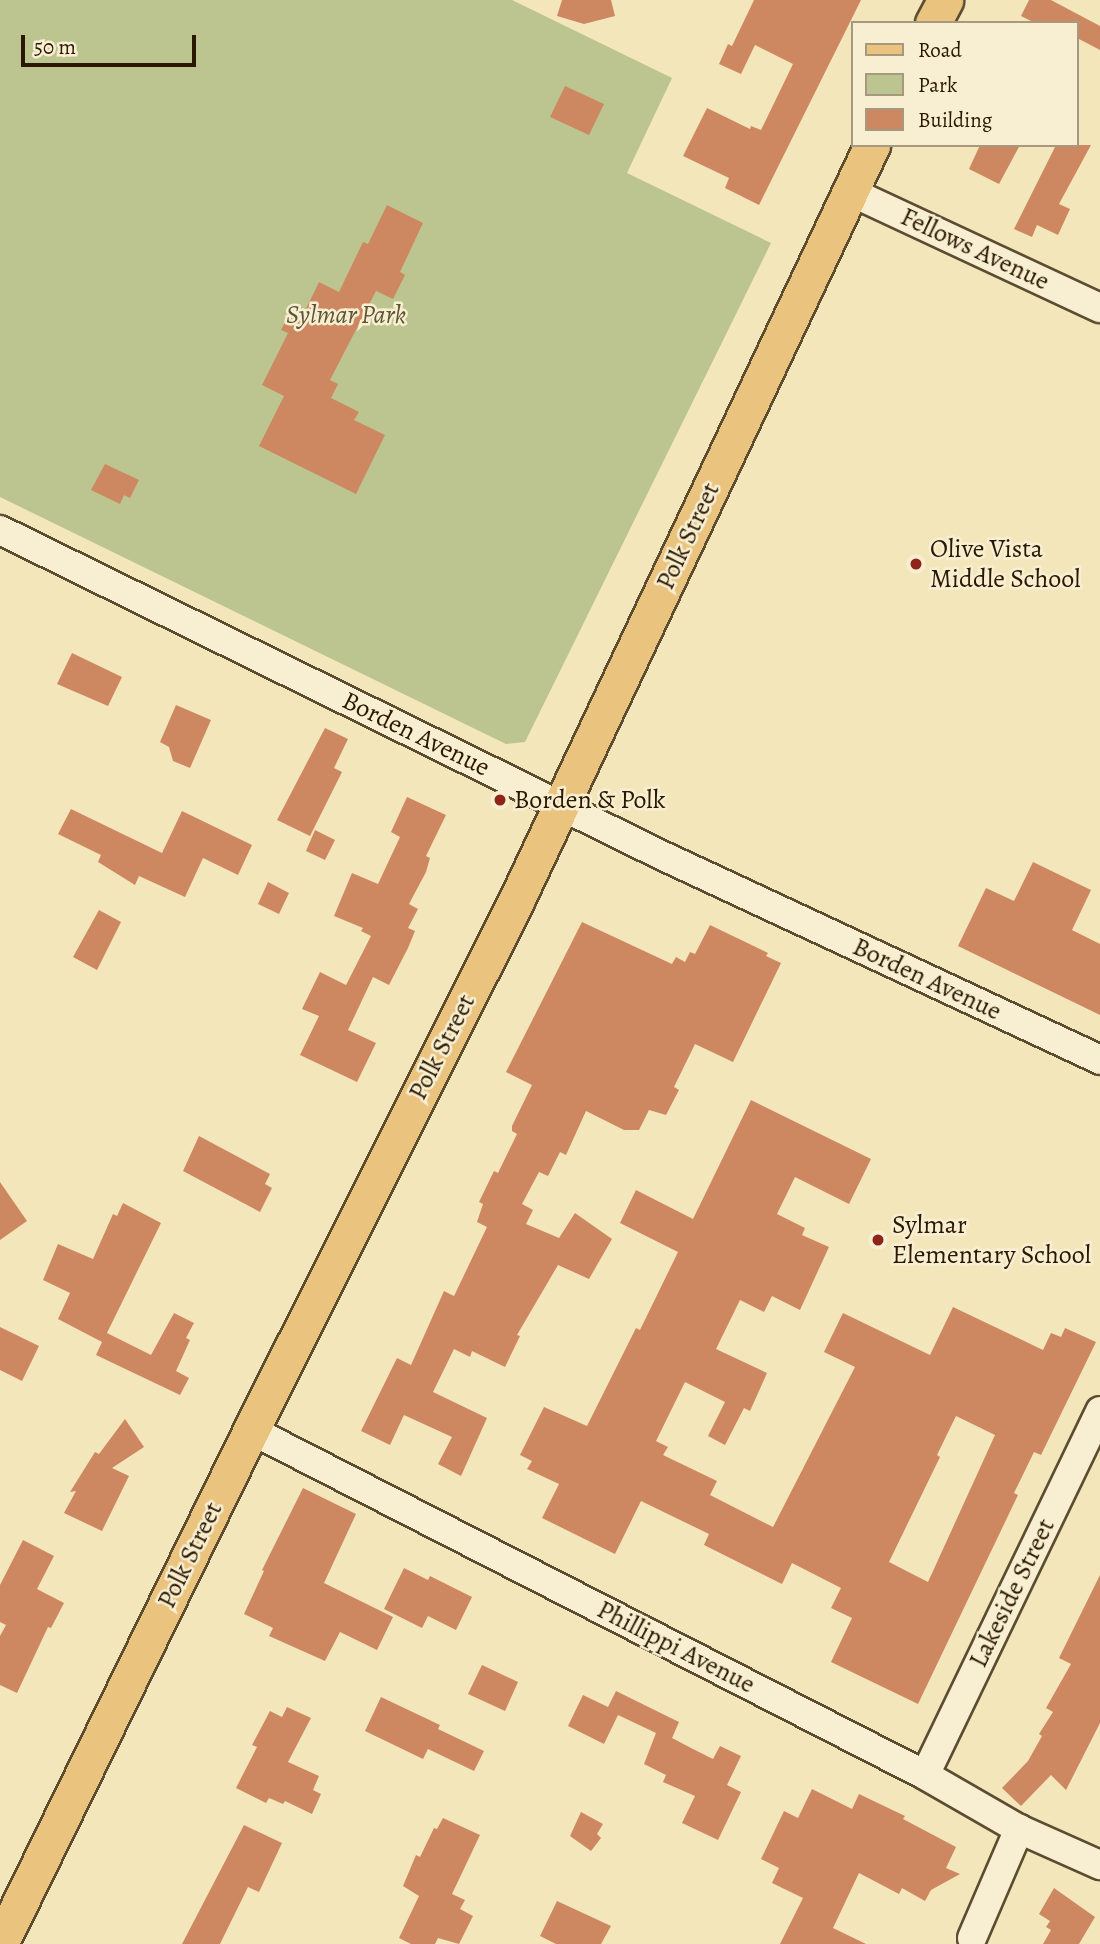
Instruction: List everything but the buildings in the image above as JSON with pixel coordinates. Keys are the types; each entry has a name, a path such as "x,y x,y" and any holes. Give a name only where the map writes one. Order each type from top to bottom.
{"main road":[{"path":"934,21 945,0"},
{"name":"Polk Street","path":"0,1944 251,1430 561,806 871,147"}],"street":[{"name":"Fellows Avenue","path":"849,191 1100,308"},
{"name":"Borden Avenue","path":"0,530 561,806 1100,1060"},
{"name":"Lakeside Street","path":"925,1775 1100,1410"},
{"name":"Phillippi Avenue","path":"251,1430 925,1775 1019,1829 1100,1865"},
{"path":"972,1938 1019,1829"}],"green space":[{"name":"Sylmar Park","path":"0,0 512,0 672,78 627,173 771,243 525,742 506,744 0,497"}],"place":[{"name":"Olive Vista Middle School","path":"916,564"},
{"name":"Borden & Polk","path":"500,800"},
{"name":"Sylmar Elementary School","path":"878,1240"}]}
